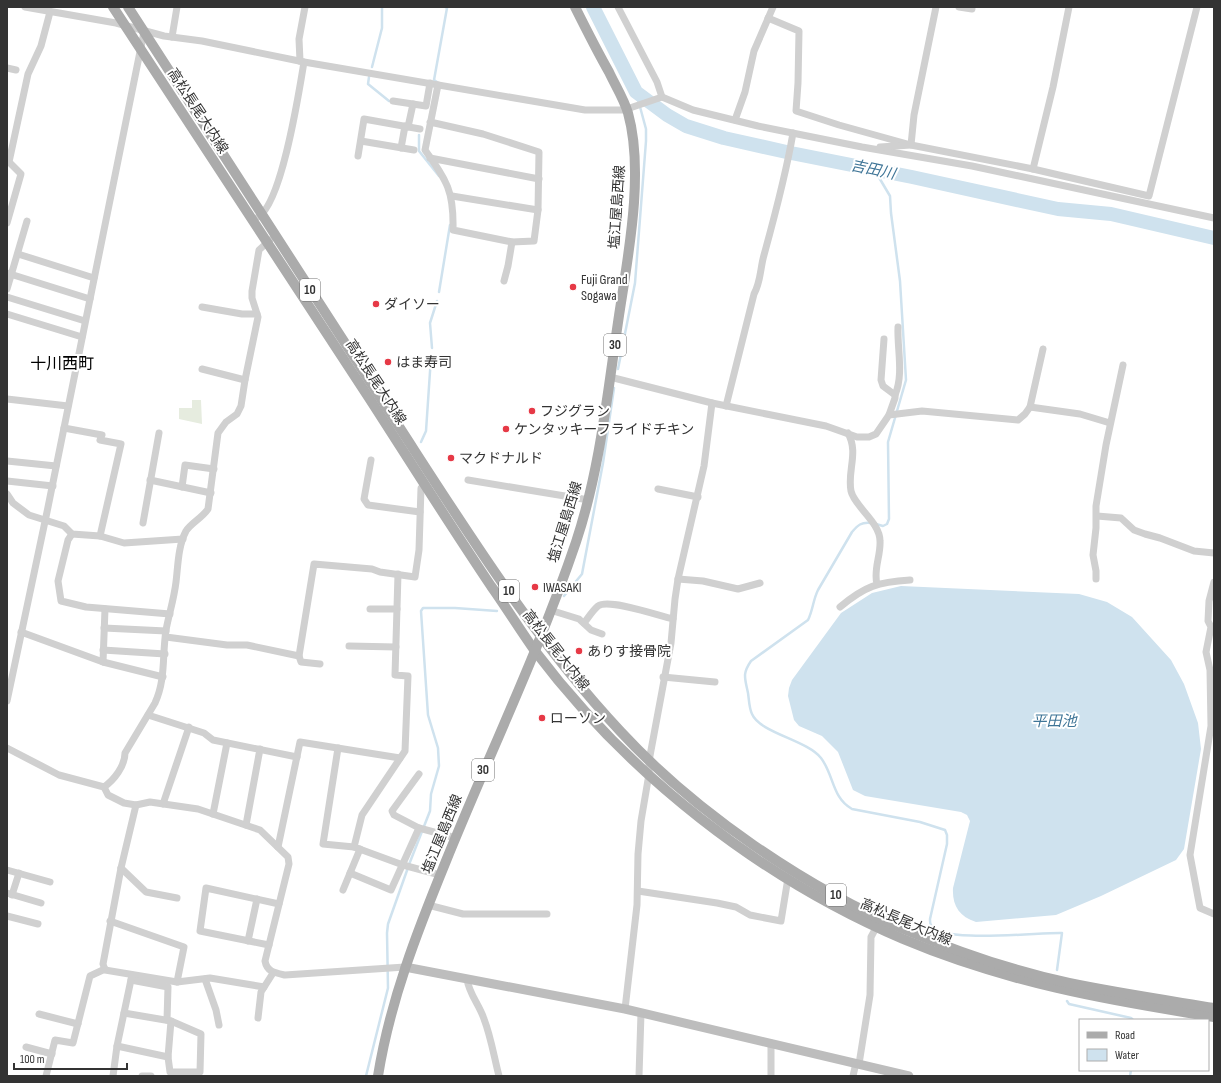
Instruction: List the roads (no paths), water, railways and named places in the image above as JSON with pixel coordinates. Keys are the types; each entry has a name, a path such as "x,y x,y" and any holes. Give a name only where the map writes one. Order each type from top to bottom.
{"main road":[{"name":"高松長尾大内線","path":"113,7 258,218"},
{"name":"高松長尾大内線","path":"128,7 426,486 534,649 601,728 649,774 687,807 750,855 788,878 902,938 957,959 1018,979 1105,999 1214,1018"},
{"name":"塩江屋島西線","path":"378,1076 385,1034 405,968 428,905 540,636 575,543 589,500 625,280 632,217 634,155 630,108 575,7"},
{"name":"高松長尾大内線","path":"271,239 540,636 608,718 649,761 694,800 757,847 852,904 905,930 967,953 1066,982 1214,1008"}],"street":[{"path":"25,7 124,24 144,32 209,42 302,61 585,110 602,112 630,108 660,98 693,110 793,136 972,166 1214,218"},
{"path":"172,37 177,7"},
{"path":"258,218 271,201 290,140 302,61 299,39 305,7"},
{"path":"735,120 745,92 754,51 773,7"},
{"path":"911,145 914,115 936,7"},
{"path":"959,7 972,9"},
{"path":"1033,169 1053,87 1069,7"},
{"path":"768,18 799,31 796,111 839,125 911,145 1033,169 1149,196 1197,7"},
{"path":"620,8 657,82 660,98"},
{"path":"7,223 20,174 8,162 28,74 41,46 50,12"},
{"path":"7,700 45,522 144,32"},
{"path":"7,68 16,70"},
{"path":"393,101 426,106 434,84"},
{"path":"430,122 482,134 539,152 538,210 534,242 512,242 453,230 452,196 448,184 424,150 430,122 434,84"},
{"path":"401,148 413,104"},
{"path":"358,156 364,119 420,128"},
{"path":"726,406 754,294 759,285 763,258 793,136"},
{"path":"361,141 414,150"},
{"path":"862,147 911,145"},
{"path":"430,158 539,179"},
{"path":"452,196 538,210"},
{"path":"7,289 9,273 18,254 27,221"},
{"path":"104,787 112,781 125,759 125,753 159,695 165,654 166,634 183,539 191,524 202,518 208,509 218,433 226,422 238,414 241,406 244,380 257,314 252,298 252,291 260,250 271,239"},
{"path":"504,281 512,242"},
{"path":"18,254 94,278"},
{"path":"9,273 90,299"},
{"path":"7,297 85,321"},
{"path":"202,307 242,314 257,314"},
{"path":"7,314 82,337"},
{"path":"610,377 712,403 826,426 857,437 869,437 876,434 893,414 895,395 899,385 900,375 897,340 898,327"},
{"path":"895,395 883,386 881,380 882,338 897,340"},
{"path":"893,414 922,412 1018,420 1030,407 1043,349"},
{"path":"1096,579 1093,555 1099,485 1110,423 1123,365"},
{"path":"202,369 244,380"},
{"path":"7,399 68,406"},
{"path":"625,1009 634,942 641,827 649,774 649,761 663,677 671,643 678,579 704,466 712,403"},
{"path":"1030,407 1080,414 1110,423"},
{"path":"64,428 102,435 100,440 121,444 100,536"},
{"path":"143,523 159,433"},
{"path":"848,433 854,443 851,492 878,531 880,541 875,578 877,584"},
{"path":"371,460 364,499 368,505 420,512"},
{"path":"7,461 56,466"},
{"path":"182,487 186,465 214,469"},
{"path":"150,480 211,493"},
{"path":"468,480 589,500"},
{"path":"7,481 52,486"},
{"path":"320,664 300,662 299,656 314,564 372,569 415,576 419,550 421,488 426,486"},
{"path":"658,489 698,497"},
{"path":"7,494 13,503 29,515 45,522 64,526 72,534 100,536 124,543 183,539"},
{"path":"1096,516 1121,518 1134,530 1194,551 1214,554"},
{"path":"72,534 68,540 58,581 61,601 86,607 170,614"},
{"path":"343,890 350,873 357,848 362,815 405,751 408,676 395,675 398,574"},
{"path":"678,579 703,581 738,589 760,583"},
{"path":"840,607 858,592 877,584 910,580"},
{"path":"1214,582 1209,601 1208,621 1212,627 1206,652 1210,670 1211,726 1190,861 1200,908 1214,914"},
{"path":"584,623 598,606 604,603 615,604 673,619"},
{"path":"103,662 105,609"},
{"path":"370,609 397,609"},
{"path":"550,610 579,619 591,630 602,634"},
{"path":"104,628 166,634 227,645 247,645 299,656"},
{"path":"21,632 103,662 162,677"},
{"path":"349,646 396,647"},
{"path":"103,650 165,654"},
{"path":"663,677 715,682"},
{"path":"148,715 155,719 189,727 204,733 212,740 297,756"},
{"path":"163,804 189,727"},
{"path":"278,847 300,742 400,758"},
{"path":"213,814 227,743"},
{"path":"7,748 59,775 104,787 108,795 124,803 136,805 150,802 163,804 213,814 260,830 288,857 289,864 265,961 266,966 273,973 285,975 405,968 625,1009 909,1076"},
{"path":"338,748 323,844 357,848 406,866 440,875"},
{"path":"246,825 260,749"},
{"path":"419,774 392,811 394,815 422,829 456,838"},
{"path":"105,969 103,964 110,921 136,805"},
{"path":"350,873 391,890 406,866 422,829"},
{"path":"121,868 146,892 177,898"},
{"path":"7,870 50,882"},
{"path":"19,873 10,894 41,903"},
{"path":"638,891 717,903 736,907 750,915 781,921 788,878"},
{"path":"269,945 200,931 206,888 279,904"},
{"path":"248,941 257,899"},
{"path":"428,905 463,914 547,914"},
{"path":"7,916 38,924"},
{"path":"110,921 184,947 177,982"},
{"path":"853,1076 858,1064 870,994 871,937 877,926"},
{"path":"46,1076 55,1040 73,1043 90,976 105,969 168,987 169,1021 168,1056 170,1072 200,1072 201,1034 169,1021 124,1013"},
{"path":"258,1018 264,987 273,973"},
{"path":"131,977 177,982 210,978 264,987"},
{"path":"113,1076 117,1046 131,977"},
{"path":"205,979 216,1010 219,1025"},
{"path":"467,979 468,990 484,1017 489,1032 499,1076"},
{"path":"639,1076 641,1013"},
{"path":"38,1014 78,1024"},
{"path":"771,1043 771,1076"},
{"path":"117,1046 168,1056"},
{"path":"26,1047 52,1054"},
{"path":"142,1076 151,1076"}],"water":[{"name":"平田池","path":"901,586 1079,594 1107,602 1132,617 1171,660 1184,684 1198,723 1201,749 1184,849 1176,860 1101,896 1056,915 976,922 961,914 955,905 953,888 970,821 967,815 961,812 865,796 853,790 838,752 822,736 799,726 794,720 788,696 792,680 841,613 872,593"}],"waterway":[{"path":"372,67 382,28 382,7"},
{"path":"437,82 434,80 447,8 445,7"},
{"name":"吉田川","path":"593,7 636,92 667,115 686,126 724,138 791,153 912,177 1058,209 1111,214 1214,238"},
{"path":"369,77 368,84 389,101"},
{"path":"618,369 635,283 646,141 646,129 636,92"},
{"path":"419,135 419,151 439,176"},
{"path":"874,169 890,196 900,281 906,380 888,442 889,519 887,524 883,526 876,524"},
{"path":"439,292 450,225"},
{"path":"432,348 430,323 437,301"},
{"path":"421,442 426,431 431,357"},
{"path":"564,596 582,574 603,463 614,388"},
{"path":"871,523 860,524 852,532 818,590 808,620 751,661 745,673 751,712 757,721 764,726 805,746 821,758 829,772 837,793 845,804 852,809 920,822 945,830 947,835 947,844 930,919 931,925 938,931 971,936 1062,933 1057,970"},
{"path":"366,1076 388,988 388,924 430,811 431,794 439,766 438,748 428,715 421,611 423,608 455,608 497,611"},
{"path":"1067,1001 1069,1004 1132,1019"},
{"path":"1130,1076 1131,1071"}],"place":[{"name":"Fuji Grand Sogawa","path":"573,287"},
{"name":"ダイソー","path":"376,304"},
{"name":"はま寿司","path":"388,362"},
{"name":"フジグラン","path":"532,411"},
{"name":"ケンタッキーフライドチキン","path":"506,429"},
{"name":"マクドナルド","path":"451,458"},
{"name":"IWASAKI","path":"535,587"},
{"name":"ありす接骨院","path":"579,651"},
{"name":"ローソン","path":"542,718"}],"district":[{"name":"十川西町","path":"62,364"}]}
